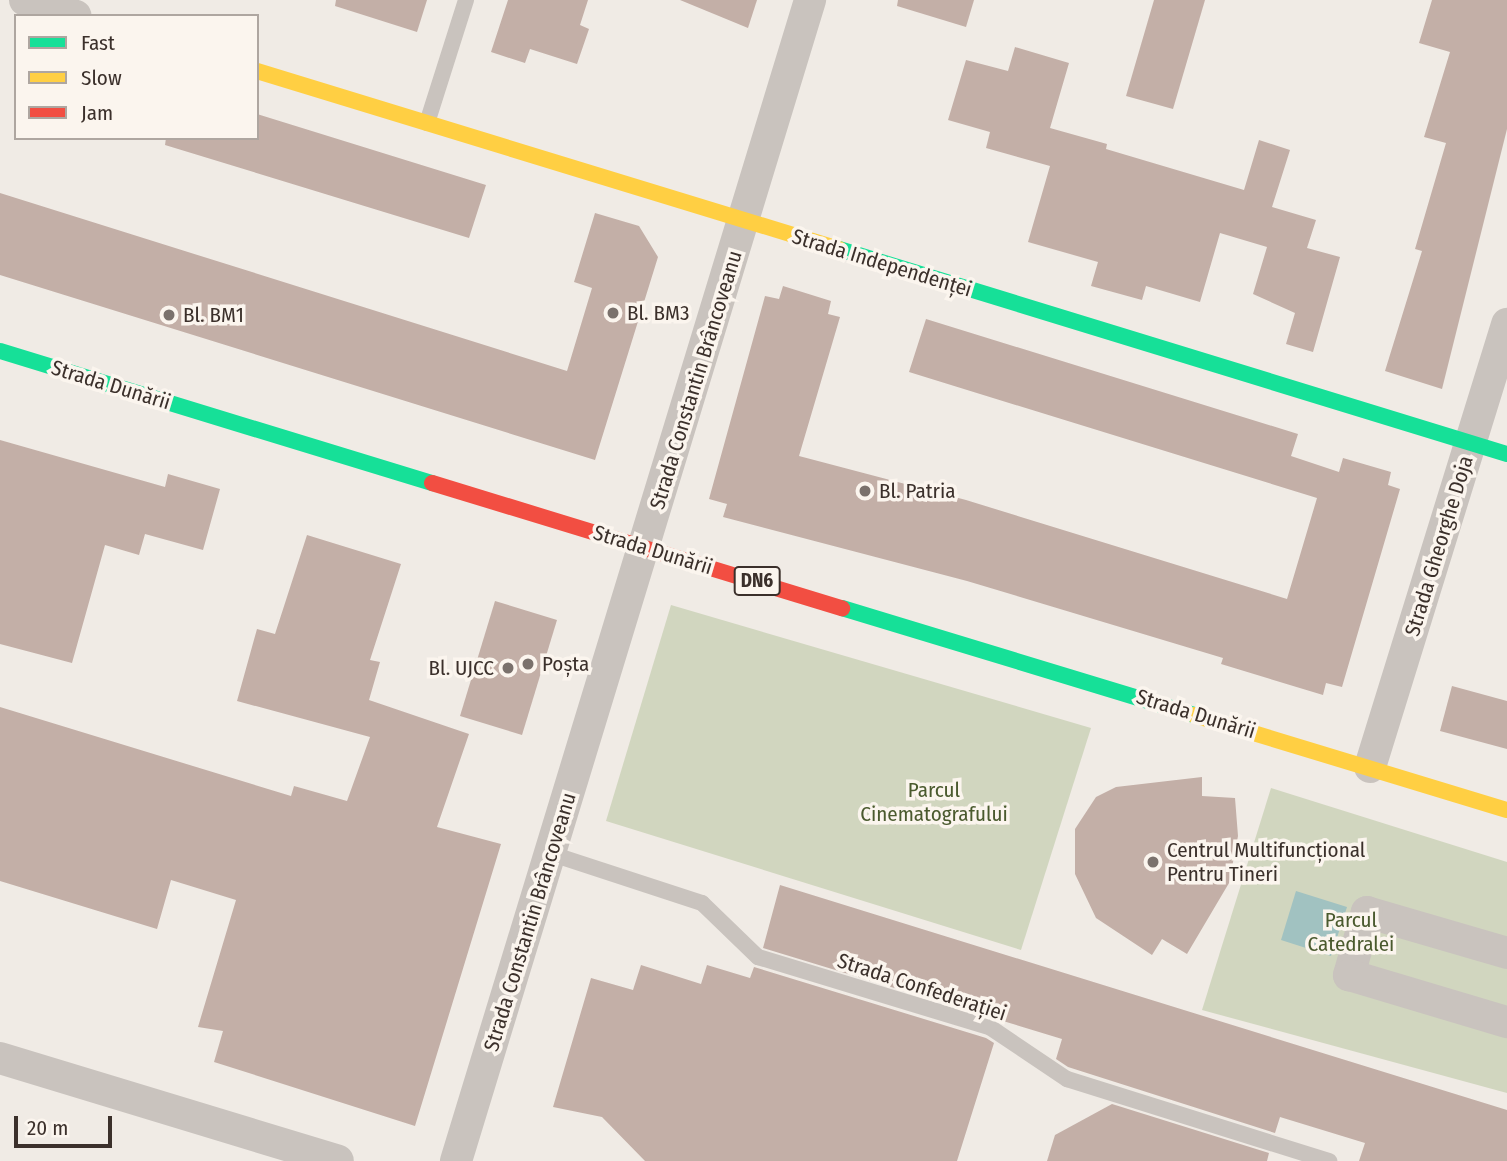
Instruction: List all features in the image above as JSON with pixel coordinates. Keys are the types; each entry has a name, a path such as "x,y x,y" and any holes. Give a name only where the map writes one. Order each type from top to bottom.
{"main road":[{"name":"Strada Independenței","path":"259,72 1507,454"},
{"name":"Strada Dunării","path":"2,352 1507,810"}],"street":[{"path":"25,0 70,14"},
{"name":"Strada Constantin Brâncoveanu","path":"456,1161 646,547 810,0"},
{"name":"Strada Gheorghe Doja","path":"1370,767 1507,324"},
{"path":"1507,953 1367,912 1349,975 1507,1022"},
{"path":"0,1058 338,1161"}],"lane":[{"path":"428,123 466,0"},
{"name":"Strada Confederației","path":"552,854 702,903 758,957 991,1028 1067,1079 1329,1161"}],"green space":[{"name":"Parcul Cinematografului","path":"671,605 1091,728 1021,950 606,821"},
{"name":"Parcul Catedralei","path":"1271,788 1507,862 1507,1093 1202,1010"}],"water":[{"path":"1296,891 1347,907 1331,956 1281,940"}],"building":[{"path":"336,0 427,0 417,32 335,6"},
{"path":"508,0 588,0 580,25 589,29 577,64 530,49 525,63 491,52"},
{"path":"680,0 757,0 748,28"},
{"path":"898,0 974,0 966,27 897,6"},
{"path":"1154,0 1205,0 1173,109 1126,96"},
{"path":"1432,0 1507,0 1507,129 1442,389 1385,371 1422,251 1415,249 1446,143 1424,137 1450,52 1419,43"},
{"path":"1015,47 1069,63 1050,128 1107,144 1106,149 1244,190 1259,140 1290,150 1272,207 1316,220 1307,248 1340,257 1313,352 1286,344 1295,313 1253,294 1267,247 1220,233 1200,302 1146,286 1142,300 1091,286 1098,262 1028,242 1050,166 986,148 990,132 948,120 966,60 1008,71"},
{"path":"259,115 486,185 469,238 165,145 166,140 259,140"},
{"name":"Bl. BM1","path":"0,193 567,371 592,288 574,282 595,213 639,226 658,257 595,460 0,275"},
{"name":"Bl. Patria","path":"783,286 831,301 828,314 840,317 799,456 966,500 1287,599 1317,498 909,372 926,319 1298,434 1291,456 1339,472 1343,458 1391,472 1388,485 1400,489 1342,687 1326,683 1323,695 1221,664 1223,658 967,581 723,517 727,504 709,499 765,296 779,299"},
{"path":"0,440 165,487 168,474 220,489 203,550 145,534 139,555 105,545 72,663 0,644"},
{"path":"307,535 401,564 370,660 380,662 369,700 469,734 437,827 501,844 415,1126 214,1062 223,1031 198,1027 236,900 171,880 157,929 0,881 0,707 291,796 294,786 347,801 370,737 237,701 257,629 275,634"},
{"name":"Bl. UJCC","path":"495,601 557,620 522,735 460,716"},
{"path":"1452,686 1507,701 1507,749 1440,731"},
{"name":"Centrul Multifuncțional Pentru Tineri","path":"1202,777 1202,796 1235,798 1238,836 1229,883 1187,954 1162,939 1152,955 1096,918 1075,874 1075,829 1096,797 1116,787"},
{"path":"780,885 1507,1110 1507,1161 1359,1161 1365,1143 1280,1117 1275,1133 1068,1067 1056,1059 1062,1039 763,948"},
{"path":"641,965 701,984 707,965 750,978 754,967 986,1038 994,1043 957,1161 645,1161 602,1117 553,1107 591,978 633,990"},
{"path":"1112,1104 1269,1153 1267,1161 1047,1161 1055,1135"}],"traffic: fast":[{"path":"839,249 1507,454"},
{"path":"0,351 432,483"},
{"path":"842,608 1194,715"}],"traffic: slow":[{"path":"259,72 839,249"},
{"path":"1194,715 1507,810"}],"traffic: jam":[{"path":"432,483 842,608"}],"place":[{"name":"Bl. BM3","path":"613,313"},
{"name":"Bl. BM1","path":"169,315"},
{"name":"Bl. Patria","path":"865,491"},
{"name":"Poșta","path":"528,664"},
{"name":"Bl. UJCC","path":"508,668"},
{"name":"Centrul Multifuncțional Pentru Tineri","path":"1153,862"}]}
